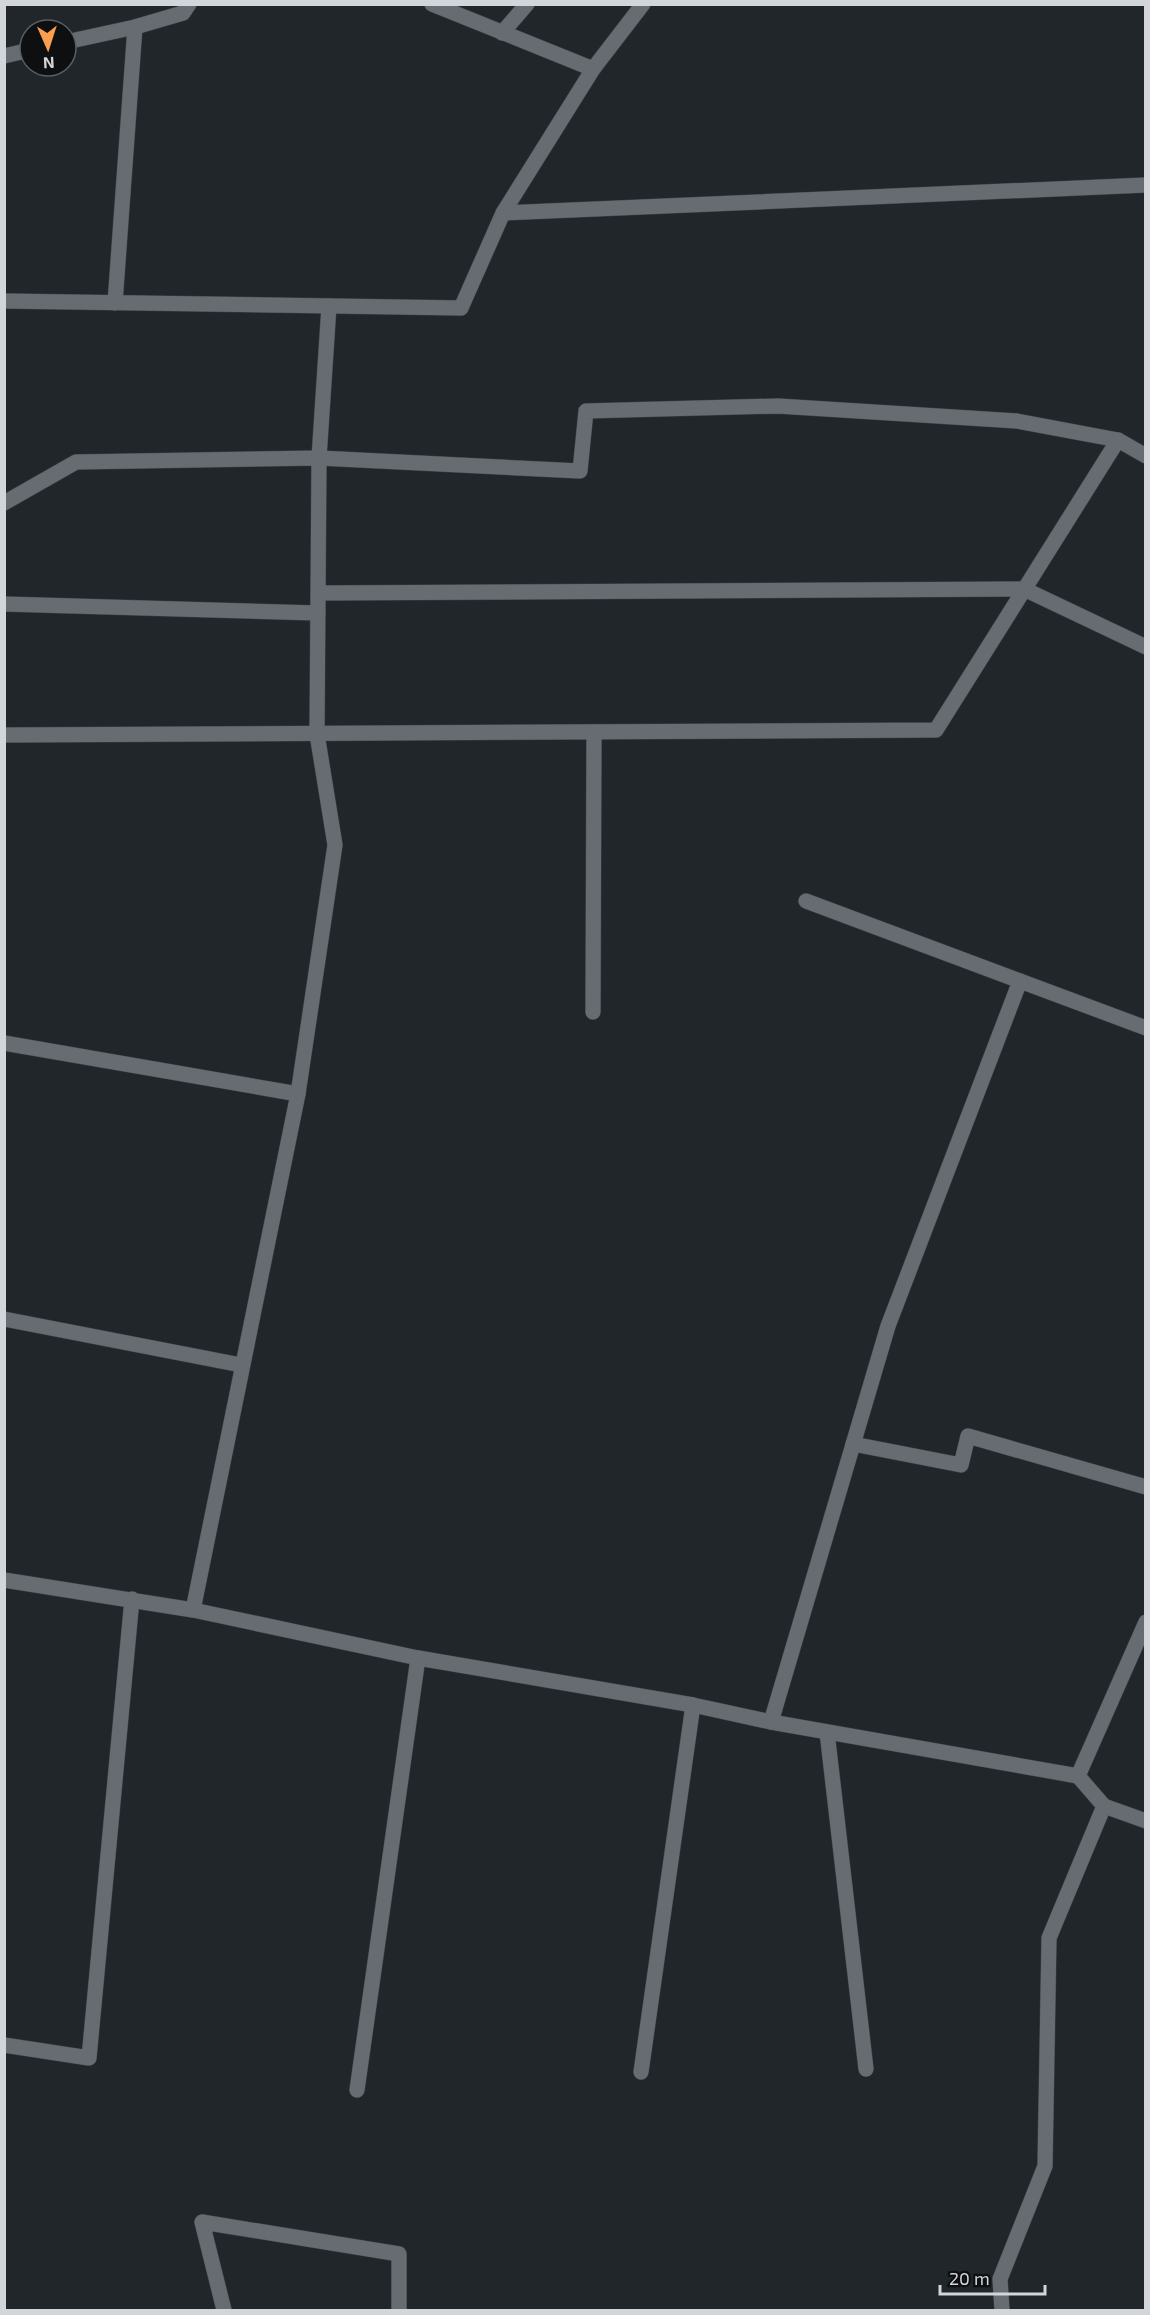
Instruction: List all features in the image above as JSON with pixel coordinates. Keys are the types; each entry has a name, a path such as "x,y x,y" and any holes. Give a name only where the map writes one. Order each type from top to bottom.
{"street":[{"path":"78,39 135,27 183,13 189,4"},
{"path":"432,4 593,69"},
{"path":"502,33 527,4"},
{"path":"4,301 462,308 503,213 593,69 643,4"},
{"path":"115,303 135,27"},
{"path":"503,213 1146,185"},
{"path":"193,1610 297,1094 335,845 317,734 319,458 329,306"},
{"path":"4,503 75,462 319,458 580,471 586,411 778,406 1017,421 1118,440 1146,456"},
{"path":"4,735 936,730 1118,440"},
{"path":"318,593 1024,589 1146,647"},
{"path":"4,604 318,614"},
{"path":"593,1012 594,732"},
{"path":"806,901 1146,1028"},
{"path":"771,1722 888,1326 1020,981"},
{"path":"4,1043 297,1094"},
{"path":"4,1319 241,1365"},
{"path":"853,1444 961,1465 968,1436 1146,1487"},
{"path":"4,1580 193,1610 418,1658 693,1705 771,1722 1078,1776 1104,1806 1146,1821"},
{"path":"4,2045 89,2058 132,1599"},
{"path":"1078,1776 1146,1622"},
{"path":"357,2090 418,1658"},
{"path":"641,2072 693,1705"},
{"path":"826,1732 866,2069"},
{"path":"1002,2310 1000,2279 1045,2166 1049,1938 1104,1806"},
{"path":"224,2310 202,2222 399,2254 399,2310"}]}
